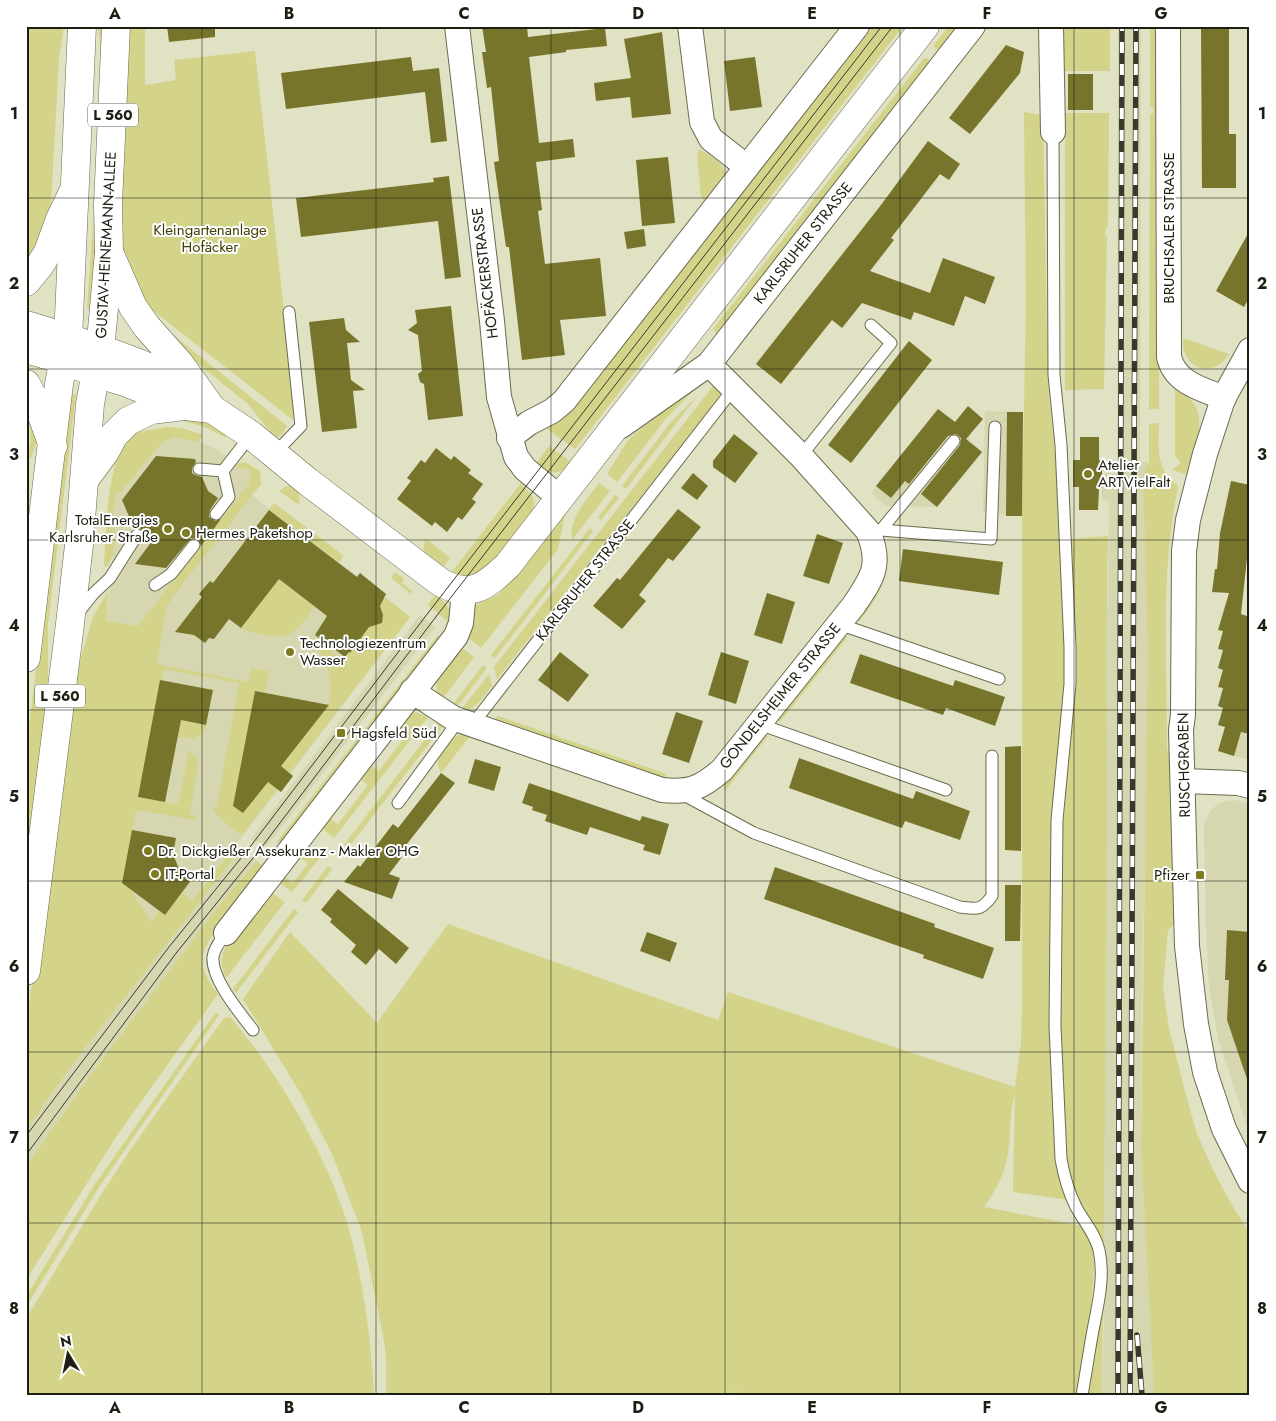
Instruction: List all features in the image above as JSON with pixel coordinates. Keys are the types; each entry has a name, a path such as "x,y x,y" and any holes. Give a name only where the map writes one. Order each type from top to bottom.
{"street":[{"name":"L 560","path":"26,658 59,384 66,349 82,26"},
{"name":"GUSTAV-HEINEMANN-ALLEE","path":"98,361 109,252 108,204 116,26"},
{"name":"HOFÄCKERSTRASSE","path":"457,26 499,397 509,438 518,461 560,498"},
{"path":"690,26 702,122 711,139 747,168"},
{"path":"509,438 529,423 552,412 564,401 857,26"},
{"name":"KARLSRUHER STRASSE","path":"464,591 481,587 496,578 508,565 742,265 925,26"},
{"name":"KARLSRUHER STRASSE","path":"608,435 709,364 973,26"},
{"path":"1051,26 1053,132"},
{"name":"BRUCHSALER STRASSE","path":"1168,26 1170,357 1174,371 1180,377 1189,383 1224,398"},
{"path":"26,282 48,252 60,219 74,190"},
{"path":"109,252 133,307 147,327 179,364 190,397"},
{"path":"26,325 66,349 98,361 125,382 190,397 212,410 251,435 421,569 448,587 464,591 461,623 456,636 226,933"},
{"path":"26,349 66,349"},
{"name":"RUSCHGRABEN","path":"1250,350 1224,398 1188,520 1184,551 1183,714 1181,730 1187,946 1196,1024 1205,1072 1224,1129 1250,1180"},
{"name":"L 560","path":"26,971 70,624 85,479 90,404 98,361"},
{"name":"GONDELSHEIMER STRASSE","path":"412,691 440,710 466,722 662,790 679,792 694,789 707,783 722,770 860,597 870,581 876,558 874,546 875,531 801,456 729,395 709,364"},
{"path":"26,384 40,410 53,446"},
{"path":"85,479 105,452 114,435 128,421 151,410 190,397"},
{"path":"1183,781 1238,783 1250,786"}],"lane":[{"path":"1053,132 1054,375 1061,445 1070,647 1070,684 1057,820 1055,1026 1061,1159 1069,1193 1077,1209 1091,1228 1099,1250 1101,1270 1100,1295 1082,1395"},
{"path":"274,454 301,426 289,312"},
{"path":"801,456 891,343 871,325"},
{"name":"KARLSRUHER STRASSE","path":"398,803 466,722 729,395"},
{"path":"875,531 991,538 995,427"},
{"path":"222,471 251,435"},
{"path":"875,531 954,441"},
{"path":"199,469 222,471"},
{"path":"216,514 229,497 222,471"},
{"path":"70,624 93,594 110,578 137,536"},
{"path":"155,586 171,574 194,545"},
{"path":"839,624 999,679"},
{"path":"759,724 946,790"},
{"path":"679,792 754,833 960,907 976,908 985,906 992,896 992,756"},
{"path":"226,933 215,951 213,967 236,1008 253,1030"}],"shaded area":[{"path":"1118,26 1141,26 1140,462 1149,462 1158,471 1143,928 1141,1106 1141,1146 1154,1395 1101,1395 1104,1332 1105,1148 1099,1015 1105,1007 1106,929 1106,830 1101,822 1102,611 1108,606 1109,501 1102,500 1102,474 1117,473"},
{"path":"968,406 983,419 971,432 969,441 983,452 937,507 886,506 871,493 938,409 954,421 957,420"},
{"path":"985,411 1023,412 1022,516 983,513"},
{"path":"174,437 199,442 218,450 237,464 237,468 251,470 250,484 245,490 357,576 360,573 370,582 368,585 410,617 236,845 191,900 187,897 154,941 113,886 156,604 138,626 106,621 117,517 113,517 116,493 120,493 162,443"},
{"path":"420,615 435,627 267,846 251,839"},
{"path":"1225,727 1250,734 1250,760 1218,751"},
{"path":"1235,800 1250,804 1250,1136 1218,1038 1209,986 1206,930 1204,827 1206,819 1217,804"},
{"path":"241,849 257,861 225,898 173,966 90,1076 26,1166 26,1130 72,1065"}],"green space":[{"path":"26,26 64,26 59,59 50,221 26,272"},
{"path":"98,26 109,26 93,310 87,308 99,141 101,55"},
{"name":"Kleingartenanlage Hofäcker","path":"128,26 145,26 145,85 176,80 174,60 255,51 293,396 293,420 147,306 124,265 120,223"},
{"path":"868,26 903,26 575,449 546,428 562,420 569,412"},
{"path":"949,26 958,28 940,51 933,46"},
{"path":"1060,26 1110,26 1110,71 1063,71"},
{"path":"1150,26 1158,26 1159,409 1149,409 1150,115 1153,114 1153,107 1150,107"},
{"path":"925,57 931,62 718,335 713,329"},
{"path":"1024,112 1043,115 1049,394 1056,467 1059,540 1108,536 1104,1264 1077,1201 1013,1192 1015,1093 1007,1161 999,1182 984,1207 1083,1226 1087,1232 1094,1251 1094,1270 1091,1310 1077,1395 733,1395 742,1381 732,1395 386,1395 384,1341 362,1232 333,1156 301,1094 243,999 290,932 377,1023 448,924 718,1020 728,992 1015,1087 1021,1043 1022,1009 1022,516 1026,302"},
{"path":"1065,113 1109,113 1108,226 1106,227 1105,235 1107,236 1104,389 1065,390"},
{"path":"699,149 716,160 724,172 723,180 719,186 704,200 701,196 697,155"},
{"path":"157,322 287,426 283,433 276,439 248,404 181,350"},
{"path":"1183,338 1229,354 1220,364 1214,367 1202,368 1191,363 1186,355"},
{"path":"717,381 722,389 718,399 497,679 494,667"},
{"path":"694,385 699,385 664,421 617,482 607,474 628,440"},
{"path":"1175,387 1195,405 1199,415 1197,437 1186,474 1173,469 1181,463 1175,456"},
{"path":"70,393 76,395 48,624 48,682 26,885 26,769 30,719"},
{"path":"697,396 626,489 622,486 671,422"},
{"path":"191,417 221,430 226,438 207,428 177,419"},
{"path":"29,419 38,436 31,458 28,458 31,439"},
{"path":"1159,423 1160,460 1166,474 1178,487 1172,519 1166,618 1167,750 1173,751 1176,923 1168,930 1163,987 1169,1028 1197,1134 1214,1172 1250,1234 1250,1395 1154,1395 1141,1146 1148,649 1143,475 1149,462 1149,424"},
{"path":"168,427 182,428 203,435 199,442 174,437 162,443 120,493 116,493 113,516 117,517 113,555 108,566 104,566 109,495 118,457 125,443 134,434"},
{"path":"549,446 572,463 558,472 549,472 541,468 536,464"},
{"path":"245,462 260,471 261,484 173,596 166,608 157,664 249,682 251,668 269,671 265,693 256,691 234,806 243,813 328,705 330,679 326,663 312,642 315,638 344,661 370,624 385,597 410,617 242,835 218,817 213,809 217,806 239,683 164,669 138,797 175,804 179,801 188,755 185,751 190,752 196,757 198,764 190,813 197,819 136,810 122,883 130,889 151,922 159,911 165,915 182,893 192,900 236,845 241,849 72,1065 26,1130 26,1027 73,684 93,617 108,591 106,621 138,626 249,484 251,470 237,468 237,464"},
{"path":"292,483 300,490 299,505 279,491"},
{"path":"521,483 533,497 532,514 495,562 473,576 460,576 451,573"},
{"path":"599,483 610,491 572,540 573,524 576,517"},
{"path":"615,495 619,498 601,520 598,517"},
{"path":"274,503 344,556 339,562 269,509"},
{"path":"566,510 558,549 481,648 466,636 472,611 476,605 499,594"},
{"path":"590,528 593,531 495,658 491,655"},
{"path":"425,538 450,558 442,568 423,555"},
{"path":"885,563 884,580 878,595 859,622 857,619"},
{"path":"395,572 404,579 402,583 412,591 411,594 391,578"},
{"path":"279,579 314,607 304,621 291,633 277,636 262,635 241,628"},
{"path":"435,595 448,607 451,624 428,605"},
{"path":"438,635 443,639 283,841 276,843"},
{"path":"846,636 847,638 780,722 774,718 840,638"},
{"path":"459,646 474,657 441,701 437,693 436,680"},
{"path":"483,665 487,668 456,708 451,707"},
{"path":"489,674 492,686 486,694 475,706 461,710"},
{"path":"410,710 428,717 334,838 320,826 327,816 338,824 368,785 358,777 368,763 379,771 408,733 398,724"},
{"path":"498,716 664,773 666,775 664,781 495,722"},
{"path":"181,720 206,725 205,731 195,739 178,737"},
{"path":"439,721 445,723 348,848 344,845"},
{"path":"462,733 470,736 441,773 438,764 439,758 452,741"},
{"path":"762,734 768,736 725,791 723,781"},
{"path":"303,847 319,859 292,892 277,881 282,875 293,883 308,864 297,855"},
{"path":"257,861 264,867 220,924 206,947 203,956 204,971 218,994 116,1137 26,1280 26,1166 90,1076 173,966 225,898"},
{"path":"328,866 332,869 306,903 302,900"},
{"path":"270,891 285,902 226,978 222,961 227,944"},
{"path":"294,909 298,912 236,993 233,989"},
{"path":"216,1012 219,1015 99,1187 26,1307 26,1297 95,1184"},
{"path":"230,1017 267,1065 284,1091 301,1119 330,1176 341,1205 355,1253 369,1334 374,1395 26,1395 26,1319 104,1190 133,1146 224,1018"},
{"path":"1104,1288 1101,1395 1086,1395"}],"building":[{"path":"167,26 215,26 215,37 169,42"},
{"path":"482,26 527,26 528,37 605,28 607,46 566,50 566,52 529,57 539,143 573,139 575,157 536,162 542,210 538,211 545,264 600,258 606,316 560,320 565,355 522,360 509,247 506,247 494,162 499,161 491,87 487,88 482,52 486,52"},
{"path":"1201,26 1229,26 1229,134 1236,134 1236,188 1202,188"},
{"path":"662,32 671,114 632,118 630,97 596,101 594,83 631,78 624,39"},
{"path":"1006,45 1024,52 1020,73 970,134 949,118"},
{"path":"411,57 413,71 439,68 447,141 431,143 425,92 286,109 281,73"},
{"path":"755,57 762,107 730,111 724,61"},
{"path":"1068,74 1093,74 1093,110 1068,110"},
{"path":"928,141 960,164 949,180 940,174 891,238 894,240 870,271 930,293 943,258 995,277 985,304 965,296 954,326 914,312 911,320 862,303 842,328 832,320 781,384 756,364 881,205"},
{"path":"668,157 675,223 642,226 636,160"},
{"path":"449,176 461,277 445,279 438,221 301,237 296,198 434,182 433,178"},
{"path":"644,229 646,246 627,249 624,232"},
{"path":"1250,230 1250,296 1244,307 1216,291"},
{"path":"451,306 463,416 428,420 424,384 420,382 418,374 422,371 418,335 408,330 417,323 415,310"},
{"path":"344,318 346,330 360,342 347,343 351,380 365,390 353,391 357,428 322,432 309,322"},
{"path":"909,341 932,360 851,463 828,445"},
{"path":"968,406 983,419 966,439 982,452 937,507 921,494 960,445 961,438 956,434 948,436 909,484 905,481 891,498 876,486 938,409 955,422"},
{"path":"1007,412 1023,412 1022,516 1006,516"},
{"path":"734,434 758,453 735,483 713,467 713,461"},
{"path":"1080,437 1099,437 1099,460 1102,461 1102,488 1099,488 1098,510 1079,510 1079,487 1073,487 1073,460 1080,460"},
{"path":"436,448 451,460 454,456 471,470 468,473 483,484 472,499 476,502 462,520 458,517 447,532 435,522 432,526 397,499 411,481 407,478 421,460 425,463"},
{"path":"156,456 195,459 196,462 192,468 192,473 202,477 208,491 218,498 210,510 209,517 215,521 221,519 201,546 198,539 191,538 166,568 135,564 155,537 144,536 141,529 134,528 122,500"},
{"path":"693,473 708,486 697,500 681,488"},
{"path":"1231,481 1250,485 1247,558 1241,614 1250,617 1250,734 1241,732 1234,756 1218,751 1225,727 1218,725 1223,708 1218,706 1223,688 1218,687 1223,670 1218,668 1223,650 1218,649 1223,631 1218,630 1229,593 1212,592 1215,569 1217,569 1220,533"},
{"path":"678,509 701,527 673,561 668,558 639,595 646,601 622,629 593,606 617,578 620,580"},
{"path":"269,510 357,577 360,573 386,594 380,606 383,615 382,623 369,627 345,657 315,635 327,616 279,579 241,628 229,619 214,639 209,638 205,643 194,635 175,632 202,597 199,594 210,581 213,583"},
{"path":"817,534 843,543 829,584 803,576"},
{"path":"903,549 1003,562 999,595 899,581"},
{"path":"767,593 795,602 782,644 754,635"},
{"path":"560,652 589,675 568,702 538,680"},
{"path":"721,652 749,661 736,704 708,695"},
{"path":"860,654 953,686 955,680 1005,697 995,726 946,708 943,715 850,683"},
{"path":"160,680 213,690 206,725 181,720 165,802 138,797"},
{"path":"255,691 329,705 281,766 293,776 281,792 268,782 243,813 233,806"},
{"path":"676,712 703,721 689,763 662,754"},
{"path":"1021,746 1021,851 1005,850 1005,747"},
{"path":"799,758 913,799 916,791 970,811 960,840 905,821 902,828 789,788"},
{"path":"475,759 501,767 494,791 468,783"},
{"path":"441,773 455,783 399,854 402,857 389,874 400,878 392,899 344,882 358,865 360,867 393,824 398,828"},
{"path":"529,783 640,821 642,816 669,824 660,855 643,850 645,845 590,827 587,835 545,821 547,815 532,810 533,807 522,803"},
{"name":"IT-Portal","path":"132,830 176,838 173,854 179,869 192,879 165,915 122,883"},
{"path":"775,867 935,924 934,927 994,948 983,979 923,958 924,955 764,899"},
{"path":"1005,885 1021,885 1020,941 1005,941"},
{"path":"338,889 409,948 396,964 379,949 366,965 351,952 356,945 330,922 332,919 321,910"},
{"path":"1227,930 1250,932 1250,1078 1247,1079 1227,1020 1229,980 1225,980"},
{"path":"647,932 677,943 670,962 640,951"}],"tram line":[{"path":"26,1136 169,947 250,847 428,613 882,26"},
{"path":"26,1155 177,952 258,852 435,618 893,26"}],"railway":[{"path":"1118,1395 1122,26"},
{"path":"1130,1395 1136,26"},
{"path":"1137,1335 1142,1395"}],"place":[{"name":"Atelier ARTVielFalt","path":"1088,474"},
{"name":"TotalEnergies Karlsruher Straße","path":"168,529"},
{"name":"Hermes Paketshop","path":"186,533"},
{"name":"Technologiezentrum Wasser","path":"290,652"},
{"name":"Hagsfeld Süd","path":"341,733"},
{"name":"Dr. Dickgießer Assekuranz - Makler OHG","path":"148,851"},
{"name":"IT-Portal","path":"155,874"},
{"name":"Pfizer","path":"1200,875"}]}
